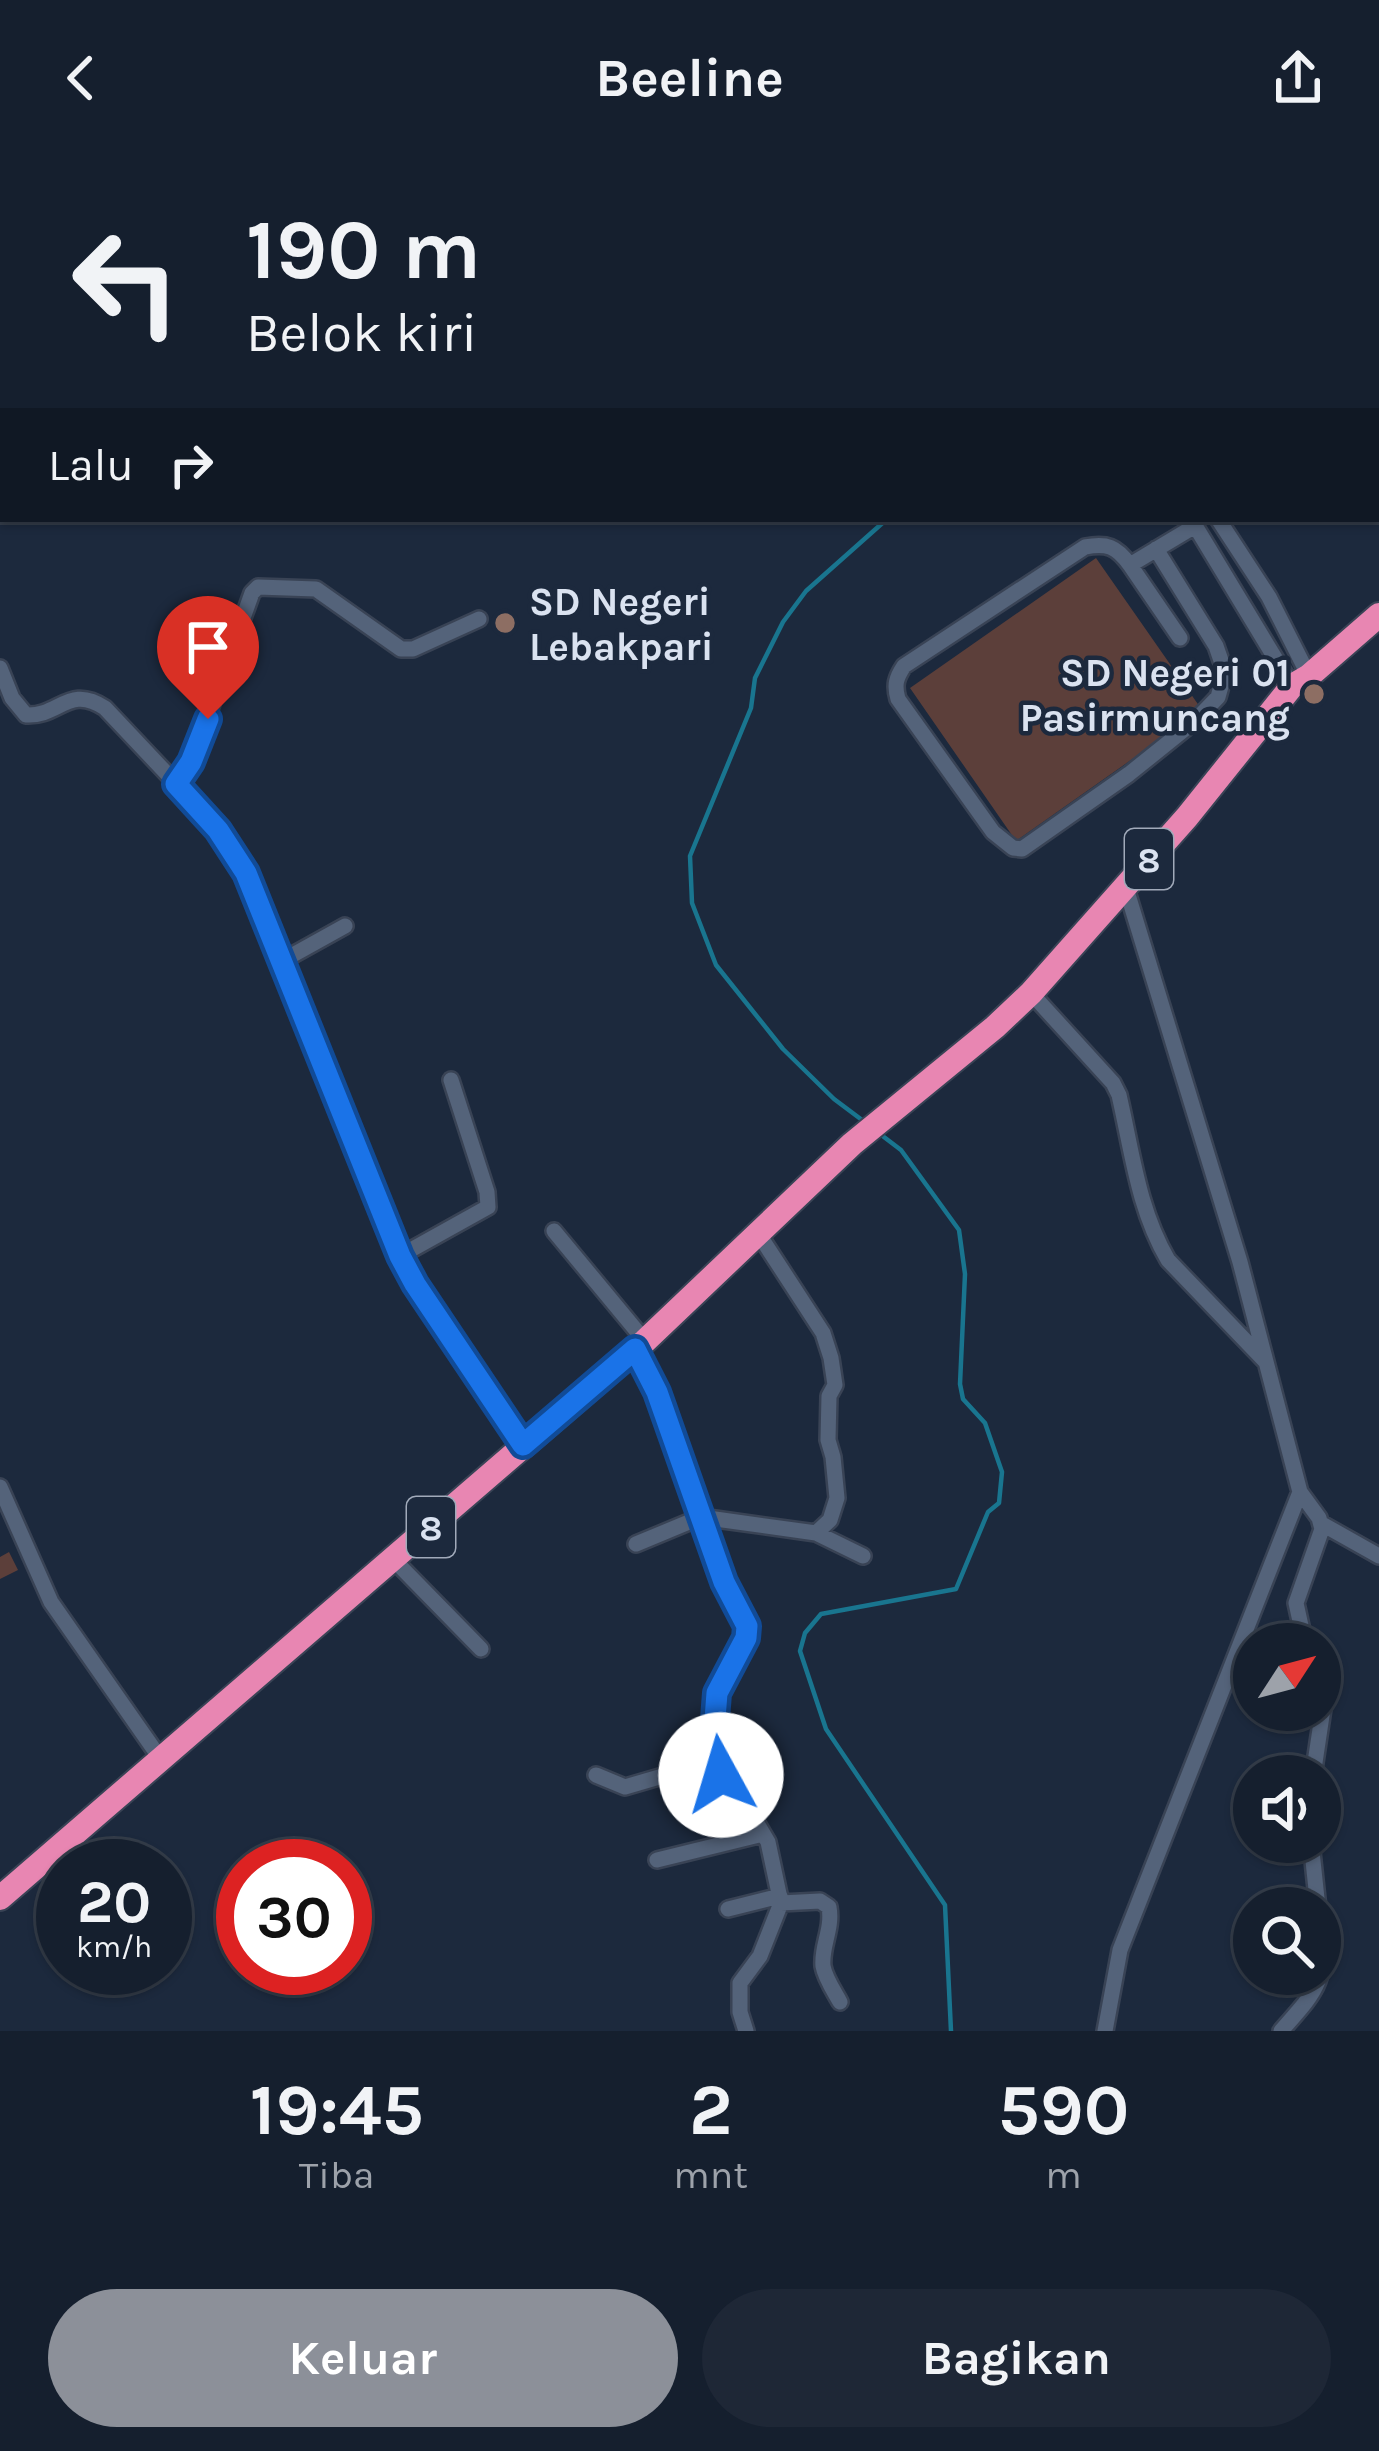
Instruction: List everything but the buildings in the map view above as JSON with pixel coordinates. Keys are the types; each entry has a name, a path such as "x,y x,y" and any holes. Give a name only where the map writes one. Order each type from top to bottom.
{"highway":[{"name":"8","path":"0,1898 640,1345 852,1144 995,1028 1187,818 1300,681 1379,615"}],"street":[{"path":"1221,522 1269,597 1300,681"},
{"path":"1130,565 1193,523 1300,681"},
{"path":"1156,549 1216,646 1225,672 1218,697 1195,722 1129,775 1022,848 1013,848 993,832 898,699 895,687 904,666 1085,547 1118,548 1180,638"},
{"path":"176,784 191,762 252,592 258,587 316,590 401,650 479,619"},
{"path":"0,668 12,698 26,715 39,715 75,699 106,708 238,858 400,1256 523,1445"},
{"path":"1125,885 1240,1262 1300,1492 1322,1524 1379,1556"},
{"path":"282,961 345,926"},
{"path":"1031,992 1113,1083 1141,1196 1168,1260 1267,1364"},
{"path":"400,1256 488,1208 488,1192 451,1080"},
{"path":"554,1231 640,1345 724,1582 747,1626 746,1638 717,1693 714,1732 721,1775 764,1834 780,1899 760,1956 740,1983 746,2031"},
{"path":"758,1233 824,1333 832,1358 835,1385 828,1407 828,1439 837,1498 830,1520 816,1533"},
{"path":"0,1487 51,1602 160,1758"},
{"path":"1105,2031 1120,1950 1300,1492"},
{"path":"636,1544 701,1517 816,1533 863,1556"},
{"path":"1301,1623 1297,1603 1322,1524"},
{"path":"394,1560 481,1649"},
{"path":"596,1775 625,1786 666,1775 689,1779 721,1775"},
{"path":"657,1861 764,1834"},
{"path":"728,1909 780,1899 820,1900 829,1907 831,1925 823,1969 840,2002"},
{"path":"1281,2031 1310,1995"}],"waterway":[{"path":"866,1123 783,1049 716,965 692,903 690,856 751,708 755,678 783,622 806,591 884,522"},
{"path":"880,1134 901,1150 959,1230 965,1274 960,1384 963,1399 985,1423 1002,1472 999,1503 988,1512 956,1589 821,1614 805,1633 800,1651 826,1729 945,1905 951,2031"}],"place":[{"name":"SD Negeri Lebakpari","path":"505,623"},
{"name":"SD Negeri 01 Pasirmuncang","path":"1314,694"}],"route":[{"path":"208,719 191,762 176,784 218,830 246,873 415,1284 523,1445 635,1349 657,1392 724,1582 747,1626 746,1638 717,1693 714,1732 721,1775"}]}
